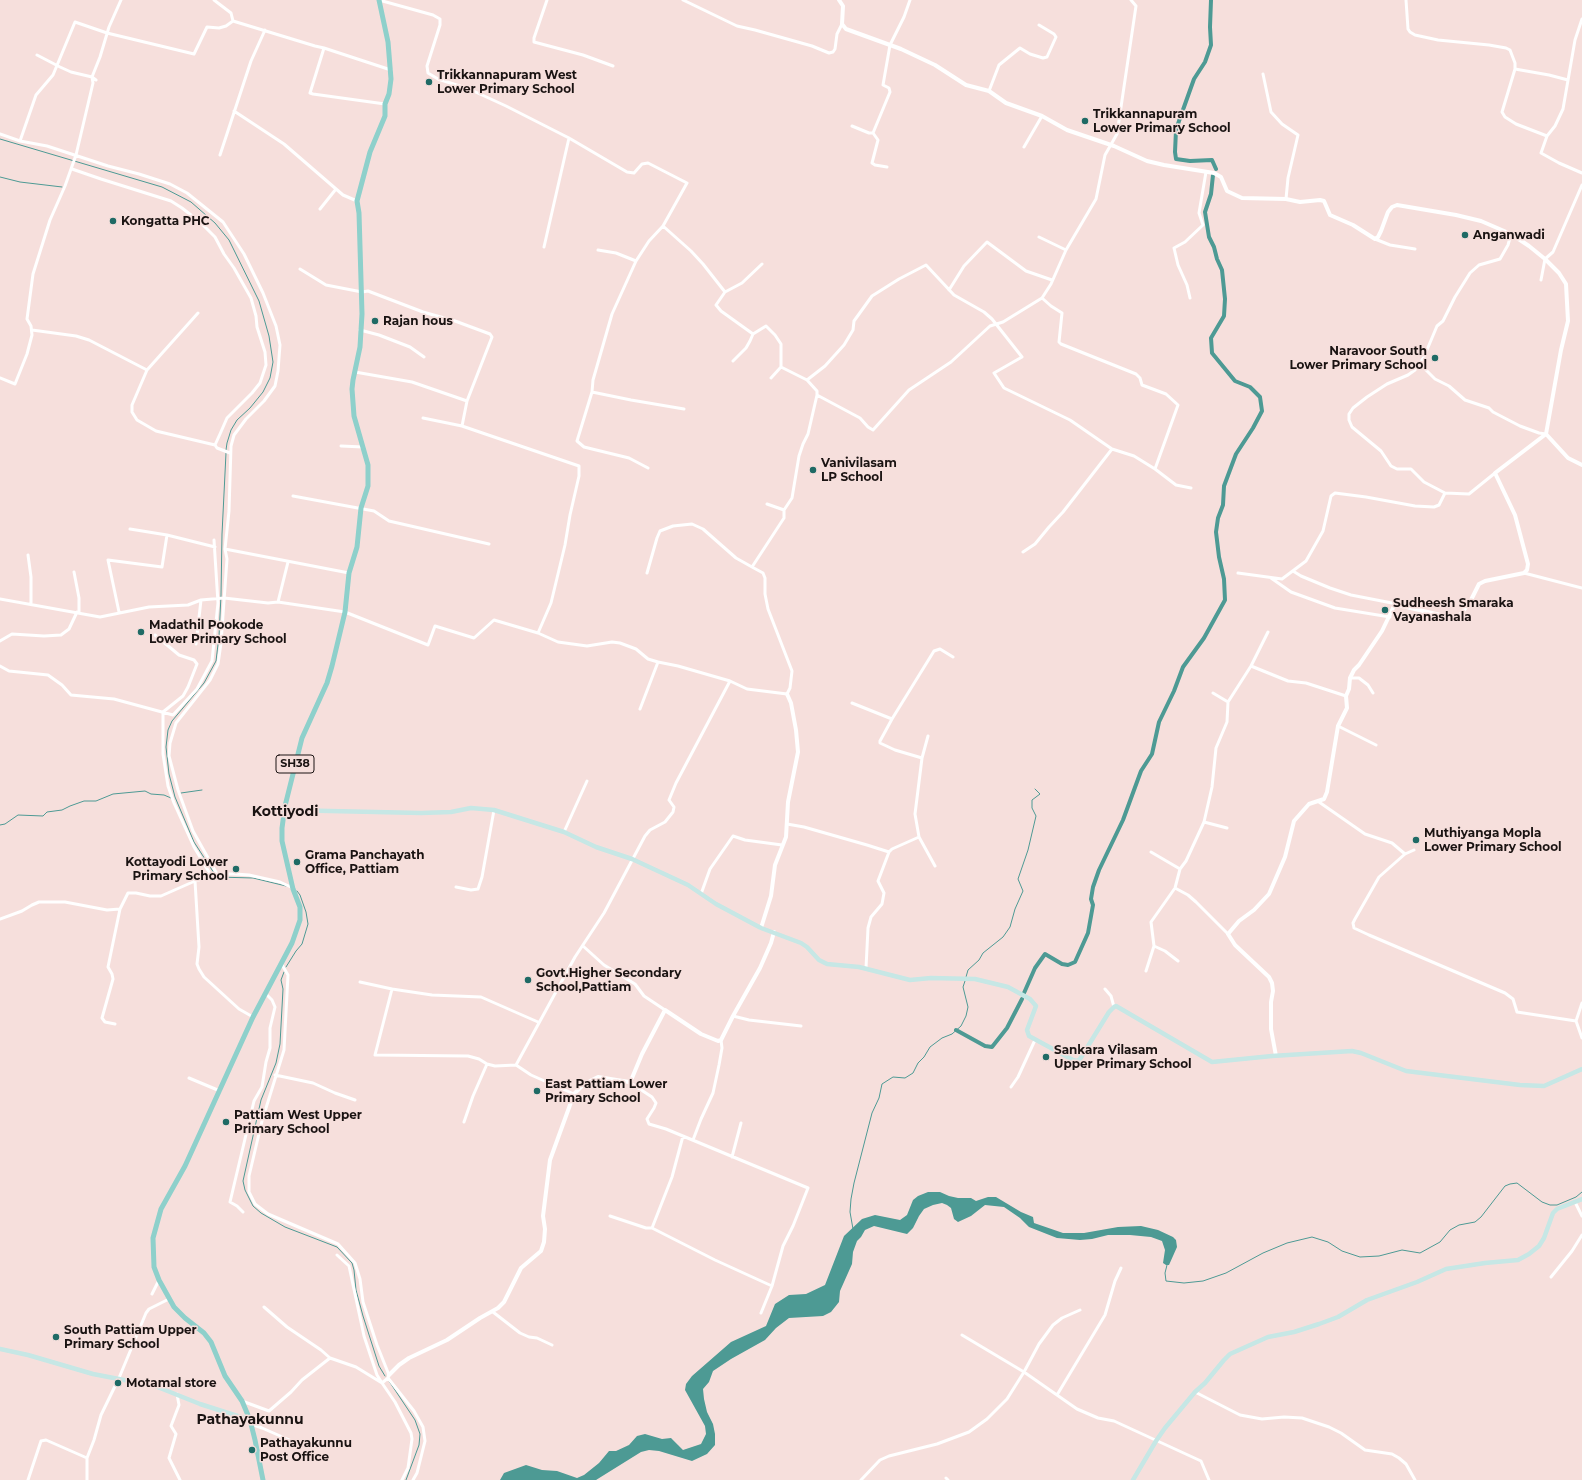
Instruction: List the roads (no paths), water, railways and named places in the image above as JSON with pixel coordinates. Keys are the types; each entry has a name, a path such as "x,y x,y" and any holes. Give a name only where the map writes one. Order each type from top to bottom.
{"main road":[{"name":"SH38","path":"263,1480 250,1422 242,1401 225,1376 211,1342 204,1333 185,1318 170,1299 159,1280 154,1267 154,1238 156,1222 164,1204 185,1166 253,1017 292,943 300,920 300,906 293,889 282,841 284,810 302,738 327,683 332,666 345,612 349,574 357,547 361,508 368,486 368,465 354,416 352,389 360,347 362,314 359,213 357,201 370,152 385,116 384,104 389,94 391,70 388,42 379,0"},
{"path":"284,810 421,813 451,812 471,808 494,810 564,832 596,847 632,859 688,885 716,904 761,928 801,943 807,947 819,960 827,964 866,968 910,980 931,978 965,978 981,980 1008,987 1034,1003 1036,1009 1027,1033 1029,1036 1077,1061 1080,1059 1114,1007 1119,1008 1187,1049 1212,1062 1276,1056 1356,1052 1406,1071 1520,1086 1544,1086 1582,1069"},
{"path":"1133,1480 1156,1441 1195,1392 1205,1383 1230,1354 1268,1337 1294,1332 1338,1317 1367,1300 1417,1282 1446,1269 1518,1260 1530,1254 1539,1246 1544,1238 1553,1213 1557,1209 1582,1199"},
{"path":"0,1349 28,1355 92,1374 119,1378 154,1386 250,1422"}],"street":[{"path":"0,378 15,384 27,354 32,335 32,330 27,319 33,274 50,220 74,164 93,83 92,77 107,33 121,0"},
{"path":"214,0 231,13 233,20"},
{"path":"379,0 433,15 440,19 440,25 426,66 428,73 438,79 469,89 506,106 569,138 627,172 634,173 642,164 648,164 687,183 663,226 649,241 636,261 612,314 593,380 592,392 577,441 584,447 629,458 648,468"},
{"path":"547,0 534,42 583,55 613,66"},
{"path":"683,0 737,26 812,46 829,53 833,52 835,49 837,34 839,27 842,24 843,6 839,0"},
{"path":"873,133 890,92 889,88 883,85 890,45 904,17 910,0"},
{"path":"817,395 860,418 874,430 909,390 951,362 990,326 1003,322 1042,298 1066,250 1096,199 1105,155 1117,134 1136,6 1131,0"},
{"path":"1406,0 1410,32 1419,36 1438,40 1478,43 1510,50 1515,62 1515,69 1502,112 1516,124 1547,136"},
{"path":"1582,19 1575,40 1563,108 1555,126 1547,136 1541,153 1582,173"},
{"path":"20,141 36,95 53,75 75,22 107,33 194,54 207,27 219,28 226,26 233,20"},
{"path":"233,20 391,70"},
{"path":"842,24 846,29 890,45 935,65 966,85 988,91 1006,103 1042,116 1067,130 1164,165 1214,173 1221,177 1227,191 1242,198 1286,199 1300,202 1324,201 1330,215 1353,224 1375,238 1390,245 1414,249"},
{"path":"988,91 999,65 1020,48 1030,54 1043,58 1047,57 1056,38 1054,34 1039,25"},
{"path":"220,155 251,61 265,30"},
{"path":"324,48 310,92 313,94 384,104"},
{"path":"37,55 71,72 92,77 96,80"},
{"path":"1515,69 1568,80"},
{"path":"1263,74 1271,112 1282,124 1298,135 1288,178 1286,199"},
{"path":"234,111 284,144 343,195 357,201"},
{"path":"1024,146 1042,116"},
{"path":"852,126 869,133 873,133 878,140 872,163 887,167"},
{"path":"0,134 20,141 47,146 76,157 151,178 170,184 187,193 223,222 244,254 266,299 276,326 280,345 278,372 275,386 238,430 229,453 231,477 225,550 227,559 218,664 210,680 176,723 170,743 169,756 178,790 194,831 217,874"},
{"path":"544,247 569,138"},
{"path":"72,169 171,201 182,208 200,222 215,237 251,298 256,316 257,327 265,352 266,365 260,383 227,418 215,445"},
{"path":"1190,298 1187,284 1178,265 1174,248 1185,242 1203,225 1199,213 1206,172"},
{"path":"1541,280 1545,259 1553,252 1582,185"},
{"path":"320,209 336,189"},
{"path":"1375,238 1378,237 1388,212 1392,207 1397,205 1456,215 1481,221 1512,234 1545,259 1559,273 1566,284 1568,321 1561,350 1546,434 1469,494 1445,493 1424,482 1411,469 1397,469 1391,466 1382,451 1352,427 1349,420 1349,414 1358,403 1387,384 1416,370 1437,326 1443,321 1455,297 1470,273 1479,264 1500,259 1512,234"},
{"path":"663,226 691,251 725,292"},
{"path":"1039,237 1066,250"},
{"path":"949,290 964,266 987,242 1026,271 1052,280"},
{"path":"598,250 616,253 636,261"},
{"path":"753,334 721,311 716,305 725,292 742,283 762,264"},
{"path":"807,380 825,366 844,345 853,330 854,320 872,296 899,279 926,266 959,299 984,312 997,324 1022,357 994,373 1004,388 1070,420 1112,449 1134,456 1155,469 1176,485 1191,488"},
{"path":"300,269 326,285 362,292 368,291 423,312 455,321 490,334 492,337 468,401 462,426"},
{"path":"1042,298 1062,313 1060,344 1136,374 1140,378 1142,384 1166,394 1178,406 1155,469"},
{"path":"198,313 147,370 132,404 132,412 137,420 156,431 215,445 220,450 229,453"},
{"path":"733,361 746,348 753,334 766,326 781,344 781,366 771,378"},
{"path":"32,330 76,336 89,340 147,370"},
{"path":"360,330 379,335 410,347 424,357"},
{"path":"1420,364 1435,378 1449,386 1465,400 1489,408 1493,412 1520,426 1546,434 1568,458 1582,465"},
{"path":"752,566 784,518 784,510 792,498 799,456 808,434 817,395 817,391 807,380 781,366"},
{"path":"355,372 412,382 468,401"},
{"path":"592,392 684,409"},
{"path":"423,418 462,426 580,466 565,545 551,603 538,633"},
{"path":"341,446 363,447"},
{"path":"1024,552 1035,544 1064,512 1112,449"},
{"path":"1495,473 1515,515 1528,564 1527,570 1524,573"},
{"path":"1238,573 1282,579 1294,571 1306,561 1314,549 1326,524 1331,496 1335,493 1366,496 1415,506 1434,507 1442,501 1445,493"},
{"path":"292,496 374,511 389,521 489,544"},
{"path":"767,504 784,510"},
{"path":"647,572 660,531 673,526 692,524 703,529 736,558 763,573 765,578 765,594 768,609 792,671 790,688 787,694"},
{"path":"130,528 167,535 215,547"},
{"path":"120,612 108,560 162,566 167,535"},
{"path":"0,666 9,670 48,675 62,685 71,695 114,699 173,715 197,689 212,661 218,600 214,540"},
{"path":"225,550 349,574"},
{"path":"28,555 31,577 30,604"},
{"path":"278,602 288,562"},
{"path":"1294,571 1301,576 1351,595 1453,618 1458,618 1480,584 1485,581 1524,573 1582,588"},
{"path":"0,641 12,634 44,636 61,635 69,629 78,612 79,598 74,572"},
{"path":"1270,577 1291,592 1335,608 1390,617"},
{"path":"0,598 100,617 149,607 188,605 201,600 218,600 224,598 268,603 278,602 345,612 428,645 435,626 474,638 494,620 538,633 558,642 587,646 612,642 620,643 636,649 648,658 658,662 678,666 730,681 747,689 787,694"},
{"path":"196,644 201,600"},
{"path":"1228,934 1239,921 1254,910 1269,894 1285,857 1294,821 1309,804 1319,802 1324,799 1327,792 1338,726 1347,708 1346,696 1349,689 1350,678 1382,631 1394,606 1398,605"},
{"path":"1146,971 1154,946 1151,922 1174,888 1180,869 1186,861 1204,822 1212,787 1216,748 1227,722 1228,702 1251,666 1268,632"},
{"path":"155,635 179,655 194,660 197,664 183,696 163,712"},
{"path":"922,758 895,750 880,743 892,719 934,651 940,649 953,657"},
{"path":"640,709 658,662"},
{"path":"1251,666 1288,681 1306,683 1346,696"},
{"path":"1350,678 1359,678 1368,685 1373,693"},
{"path":"516,1065 538,1022 575,957 604,913 644,836 650,830 665,822 673,812 674,807 669,800 676,783 730,681"},
{"path":"1213,693 1228,702"},
{"path":"761,928 771,896 775,865 786,837 788,802 798,752 791,703 787,694"},
{"path":"852,703 892,719"},
{"path":"163,712 163,754 168,786 179,815 194,847 212,877"},
{"path":"1338,726 1376,745"},
{"path":"928,736 922,758 915,814 919,837 935,866"},
{"path":"564,832 587,781"},
{"path":"1319,802 1365,834 1392,843 1405,854"},
{"path":"456,887 471,890 478,889 494,810"},
{"path":"1204,822 1227,828"},
{"path":"787,824 804,827 889,852"},
{"path":"701,894 710,869 733,836 745,840 782,845"},
{"path":"866,968 868,928 871,917 882,904 884,893 878,881 889,852 892,849 919,837"},
{"path":"1414,850 1405,854 1379,877 1353,923 1354,928 1505,993 1514,999 1516,1012 1576,1021"},
{"path":"1151,852 1180,869"},
{"path":"115,1024 105,1022 102,1018 113,979 108,967 120,908 128,893 161,896 195,881 212,877 217,874 249,875 280,882 293,889"},
{"path":"195,881 199,947 197,964 198,969 204,977 239,1009 253,1017"},
{"path":"1174,888 1188,895 1196,902 1228,934 1235,945 1268,977 1272,983 1271,1029 1276,1056"},
{"path":"0,919 22,912 39,902 65,902 107,910 120,908"},
{"path":"693,1140 713,1093 720,1059 721,1040 760,968 774,932"},
{"path":"583,946 604,965 635,984 644,996 701,1034 718,1041 721,1040"},
{"path":"1154,946 1164,950 1178,961"},
{"path":"281,963 288,975 284,1050 275,1074 249,1176 249,1192 255,1204 268,1214 338,1244 355,1263 360,1279 363,1302 389,1377 414,1411 423,1428 425,1441 413,1480"},
{"path":"360,982 392,989 432,995 482,997 538,1022"},
{"path":"392,989 375,1055 468,1056 495,1066 516,1065 531,1075 574,1094"},
{"path":"1105,989 1111,996 1114,1007"},
{"path":"243,1212 230,1202 254,1101 262,1087 270,1048 270,1028 275,1008 272,1000 265,993"},
{"path":"1582,1003 1576,1021 1582,1038"},
{"path":"629,1082 665,1010"},
{"path":"733,1016 749,1020 802,1026"},
{"path":"1011,1087 1018,1077 1035,1040"},
{"path":"464,1122 473,1096 487,1064"},
{"path":"275,1074 313,1083 355,1100"},
{"path":"382,1383 399,1365 409,1358 446,1340 480,1318 493,1312 504,1302 521,1268 537,1255 543,1246 545,1229 543,1216 550,1160 574,1094 584,1084 598,1077 629,1082 652,1098 656,1103 647,1119 649,1124 693,1140 808,1188 793,1226 783,1246 772,1286 762,1313"},
{"path":"189,1078 220,1091"},
{"path":"732,1157 741,1123"},
{"path":"652,1228 672,1177 683,1136"},
{"path":"1576,1202 1582,1216"},
{"path":"610,1216 646,1228 652,1228 715,1260 772,1286"},
{"path":"1551,1277 1582,1236"},
{"path":"337,1255 349,1266 364,1336 377,1375 395,1402 411,1433 412,1439 408,1468 402,1480"},
{"path":"1057,1395 1104,1315 1115,1281 1121,1268"},
{"path":"152,1294 159,1280"},
{"path":"87,1480 87,1458 94,1440 100,1415 119,1378 146,1313 170,1299"},
{"path":"264,1307 286,1327 321,1350 330,1358 356,1368 382,1383"},
{"path":"861,1480 880,1460 889,1456 937,1444 969,1432 987,1419 1007,1399 1039,1344 1053,1325 1062,1318 1080,1310"},
{"path":"493,1312 520,1334 537,1338 552,1345"},
{"path":"962,1335 1024,1372 1077,1409 1098,1418 1114,1421 1201,1461 1210,1480"},
{"path":"242,1401 269,1411 302,1380 330,1358"},
{"path":"1195,1392 1240,1415 1262,1419 1284,1417 1302,1418 1329,1428 1341,1433 1365,1450 1392,1454 1399,1458 1406,1464 1415,1480"},
{"path":"177,1394 179,1404 171,1426 176,1434 169,1458 180,1480"},
{"path":"250,1422 294,1442"},
{"path":"28,1480 41,1441 46,1440 87,1458"}],"water":[{"path":"928,1192 940,1192 958,1198 971,1198 976,1201 988,1197 996,1197 1021,1212 1033,1217 1034,1223 1063,1233 1084,1233 1118,1227 1141,1226 1158,1230 1173,1237 1176,1240 1177,1247 1169,1265 1166,1265 1163,1263 1165,1250 1162,1241 1151,1237 1108,1235 1080,1240 1057,1238 1029,1227 1020,1218 1004,1207 985,1205 971,1216 958,1222 954,1219 951,1208 947,1205 942,1203 933,1205 924,1209 913,1228 907,1234 874,1226 865,1230 857,1241 853,1252 852,1264 840,1291 839,1302 831,1312 823,1316 789,1318 776,1328 765,1340 713,1371 709,1382 703,1389 707,1412 713,1424 715,1434 715,1445 707,1454 692,1461 659,1451 649,1450 641,1452 596,1480 500,1480 504,1473 526,1465 542,1470 557,1471 577,1478 584,1475 599,1463 609,1451 616,1451 629,1445 637,1436 645,1434 662,1439 671,1438 683,1450 701,1444 706,1434 705,1426 685,1390 686,1384 692,1376 731,1342 766,1326 775,1304 789,1295 806,1294 825,1285 844,1236 862,1219 875,1215 900,1220 907,1215 913,1200"}],"waterway":[{"path":"1211,0 1211,45 1205,62 1194,79 1179,121 1176,130 1175,152 1176,159 1190,161 1212,160 1216,169"},
{"path":"0,139 162,187 191,202 215,223 229,240 259,301 269,336 273,362 270,378 263,392 250,408 237,420 231,430 226,450"},
{"path":"1024,993 1035,968 1045,954 1062,964 1068,965 1075,962 1088,933 1093,905 1091,899 1093,887 1099,870 1123,820 1141,771 1152,754 1159,722 1174,691 1183,667 1204,638 1225,600 1224,579 1219,557 1216,532 1218,518 1223,505 1224,486 1236,454 1262,411 1260,397 1250,387 1235,381 1212,353 1211,338 1224,316 1225,299 1222,270 1209,237 1205,212 1211,194 1213,175"},
{"path":"0,177 20,182 62,187"},
{"path":"214,873 194,842 175,797 169,774 166,747 168,730 172,721 204,683 216,661 221,595 226,453"},
{"path":"966,977 968,970 979,960 983,953 1003,937 1010,927 1015,909 1023,891 1018,879 1028,850 1036,816 1032,808 1032,800 1040,794 1035,789"},
{"path":"181,793 202,790"},
{"path":"0,825 5,824 18,815 43,816 47,812 62,810 84,801 96,801 113,794 145,791 151,794 164,795 171,798"},
{"path":"217,877 253,878 286,886"},
{"path":"286,967 302,944 308,924 306,912 297,891"},
{"path":"284,972 281,980 283,989 280,1044 276,1063 261,1100 243,1181 245,1190 253,1206 261,1213 285,1227 337,1247 352,1263 356,1290 363,1316 379,1366 385,1376"},
{"path":"853,1229 850,1212 854,1183 872,1113 879,1098 882,1084 893,1077 905,1078 913,1073 918,1063 930,1047 942,1038 952,1034 961,1026 966,1016 968,1007 963,987 965,981"},
{"path":"956,1030 985,1046 992,1047 1007,1028 1022,999"},
{"path":"1167,1265 1165,1273 1166,1281 1184,1283 1203,1281 1226,1273 1263,1253 1287,1243 1312,1237 1328,1242 1342,1251 1360,1257 1379,1256 1402,1250 1420,1253 1440,1242 1450,1230 1459,1225 1475,1222 1481,1217 1505,1186 1510,1184 1517,1183 1542,1202 1550,1205 1557,1205 1576,1197 1582,1192"},
{"path":"389,1381 415,1420 420,1434 419,1445 406,1480"}],"place":[{"name":"Trikkannapuram West Lower Primary School","path":"429,82"},
{"name":"Trikkannapuram Lower Primary School","path":"1085,121"},
{"name":"Kongatta PHC","path":"113,221"},
{"name":"Anganwadi","path":"1465,235"},
{"name":"Rajan hous","path":"375,321"},
{"name":"Naravoor South Lower Primary School","path":"1435,358"},
{"name":"Vanivilasam LP School","path":"813,470"},
{"name":"Sudheesh Smaraka Vayanashala","path":"1385,610"},
{"name":"Madathil Pookode Lower Primary School","path":"141,632"},
{"name":"Muthiyanga Mopla Lower Primary School","path":"1416,840"},
{"name":"Grama Panchayath Office, Pattiam","path":"297,862"},
{"name":"Kottayodi Lower Primary School","path":"236,869"},
{"name":"Govt.Higher Secondary School,Pattiam","path":"528,980"},
{"name":"Sankara Vilasam Upper Primary School","path":"1046,1057"},
{"name":"East Pattiam Lower Primary School","path":"537,1091"},
{"name":"Pattiam West Upper Primary School","path":"226,1122"},
{"name":"South Pattiam Upper Primary School","path":"56,1337"},
{"name":"Motamal store","path":"118,1383"},
{"name":"Pathayakunnu Post Office","path":"252,1450"}],"district":[{"name":"Kottiyodi","path":"285,812"},
{"name":"Pathayakunnu","path":"250,1420"}]}
